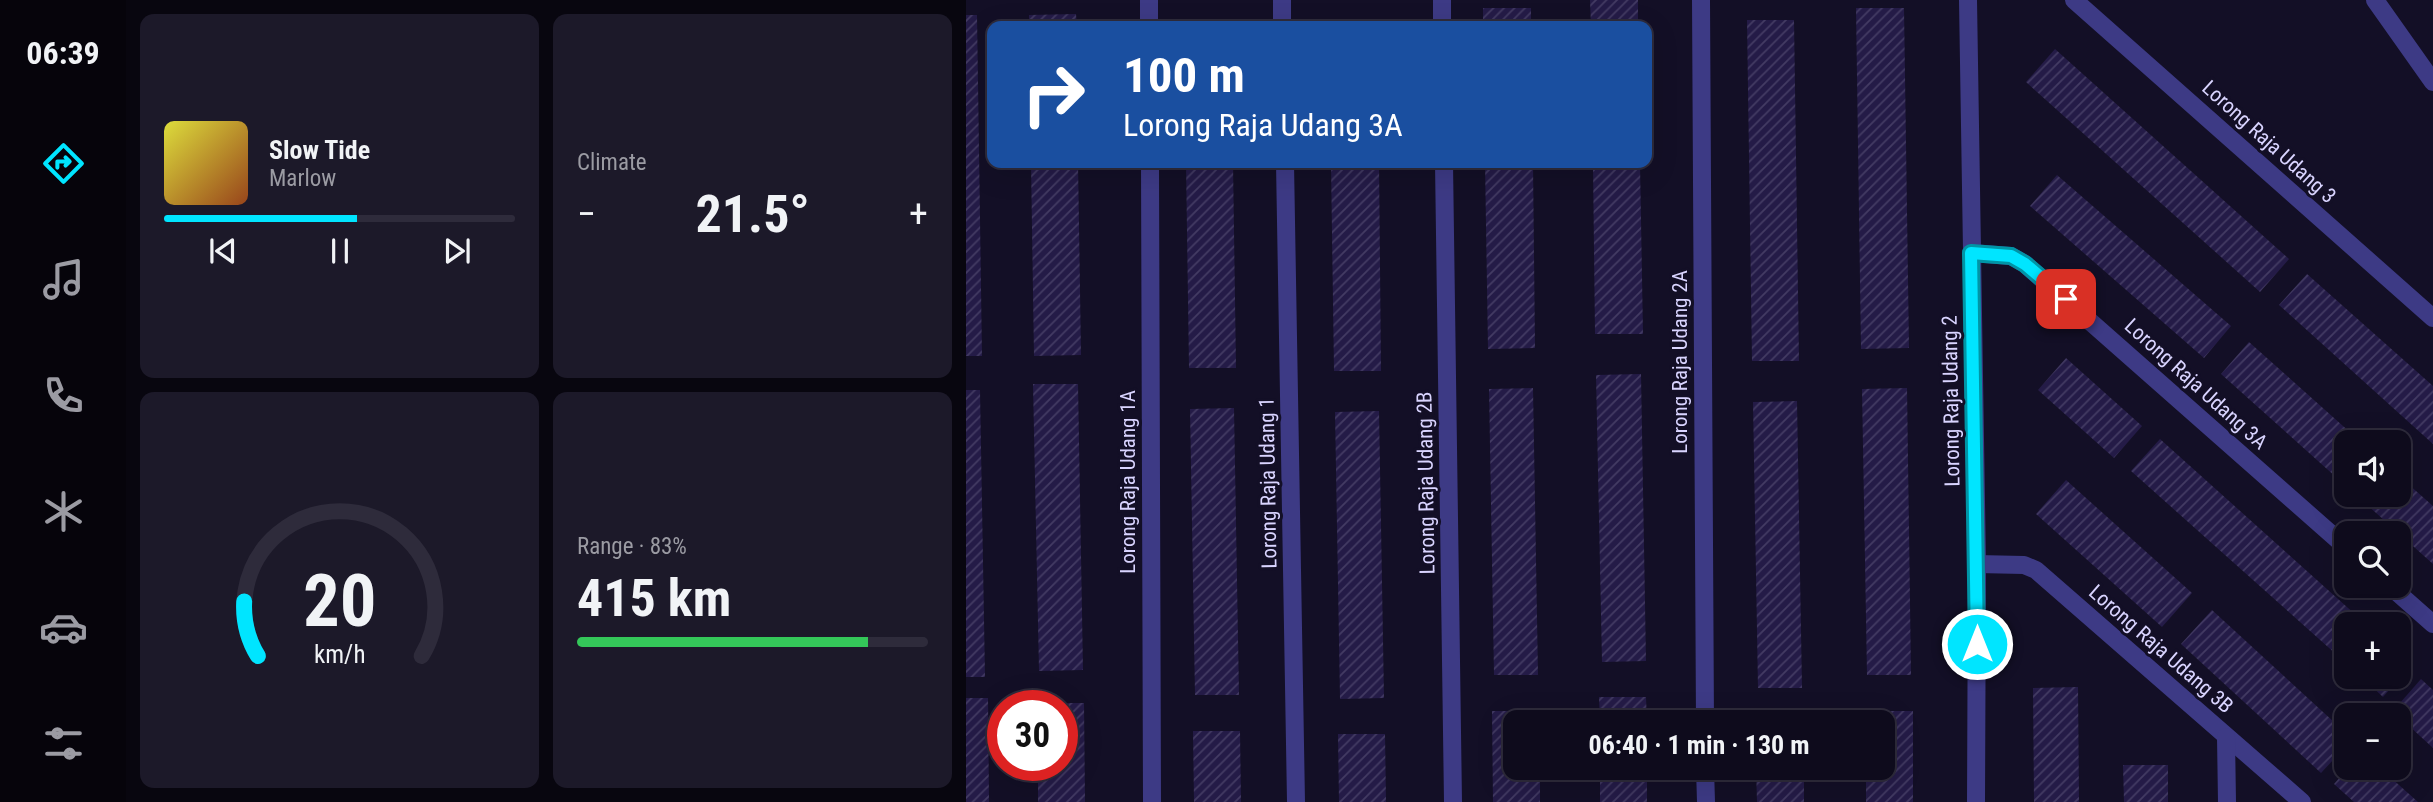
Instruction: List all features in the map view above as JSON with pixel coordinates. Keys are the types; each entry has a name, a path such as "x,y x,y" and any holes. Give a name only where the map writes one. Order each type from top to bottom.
{"street":[{"path":"1149,0 1149,21"},
{"path":"1282,0 1282,21"},
{"path":"1442,0 1442,21"},
{"name":"Lorong Raja Udang 2A","path":"1701,0 1705,710"},
{"name":"Lorong Raja Udang 2","path":"1968,0 1977,565 1976,802"},
{"name":"Lorong Raja Udang 3","path":"2074,0 2433,318"},
{"path":"2375,0 2433,82"},
{"name":"Lorong Raja Udang 1A","path":"1150,168 1152,802"},
{"name":"Lorong Raja Udang 1","path":"1285,168 1296,802"},
{"name":"Lorong Raja Udang 2B","path":"1444,168 1453,802"},
{"name":"Lorong Raja Udang 3A","path":"1971,253 2011,256 2025,264 2334,537"},
{"name":"Lorong Raja Udang 3B","path":"1977,565 2024,565 2036,570 2302,802"},
{"path":"2404,598 2433,624"},
{"path":"2226,737 2227,802"},
{"path":"1705,780 1706,802"}],"building":[{"path":"1590,0 1638,0 1638,21 1591,21"},
{"path":"1483,8 1531,8 1531,21 1483,21"},
{"path":"1856,8 1904,8 1909,348 1861,349"},
{"path":"1076,14 1077,21 1029,21 1029,15"},
{"path":"966,15 977,15 982,356 966,356"},
{"path":"1747,20 1794,20 1799,361 1752,361"},
{"path":"2055,49 2289,259 2260,292 2026,82"},
{"path":"1031,168 1078,168 1081,355 1034,356"},
{"path":"1186,168 1233,168 1236,368 1189,368"},
{"path":"1331,168 1379,168 1381,371 1334,371"},
{"path":"1485,168 1533,168 1535,348 1488,349"},
{"path":"1593,168 1640,168 1643,334 1595,334"},
{"path":"2057,175 2231,326 2204,358 2030,206"},
{"path":"2307,274 2433,386 2433,444 2279,305"},
{"path":"2249,342 2347,430 2334,430 2334,475 2221,374"},
{"path":"2066,358 2142,426 2114,458 2038,390"},
{"path":"1641,374 1646,661 1602,662 1596,375"},
{"path":"1033,384 1078,384 1083,670 1039,671"},
{"path":"1533,388 1538,675 1494,675 1489,389"},
{"path":"1907,388 1911,675 1867,675 1862,389"},
{"path":"966,390 980,390 985,677 966,677"},
{"path":"1797,401 1802,688 1758,688 1753,402"},
{"path":"1234,408 1239,695 1195,695 1190,409"},
{"path":"1379,411 1384,698 1340,699 1335,412"},
{"path":"2160,439 2353,612 2334,612 2334,652 2131,471"},
{"path":"2066,480 2192,593 2162,627 2036,514"},
{"path":"2411,487 2433,506 2433,564 2411,544 2411,521 2385,521 2369,507 2411,507"},
{"path":"2212,610 2334,722 2334,759 2321,773 2181,644"},
{"path":"2421,679 2433,690 2433,748 2411,728 2411,703 2400,703"},
{"path":"2078,687 2079,802 2034,802 2033,688"},
{"path":"2375,689 2390,689 2383,697"},
{"path":"1599,697 1646,697 1646,710 1600,710"},
{"path":"966,698 987,698 989,802 966,802"},
{"path":"1078,703 1084,703 1085,802 1038,802 1038,781 1078,781"},
{"path":"1492,711 1503,711 1503,780 1540,780 1540,802 1493,802"},
{"path":"1895,711 1913,711 1913,802 1866,802 1866,780 1895,780"},
{"path":"1193,731 1240,731 1241,802 1194,802"},
{"path":"1338,734 1385,734 1386,802 1339,802"},
{"path":"2123,765 2168,765 2168,802 2124,802"},
{"path":"1600,780 1647,780 1647,802 1600,802"},
{"path":"1756,780 1804,780 1804,802 1757,802"},
{"path":"2338,780 2393,780 2418,802 2354,802 2334,784"}],"route":[{"path":"1977,644 1971,253 2011,256 2025,264 2066,299"}]}
